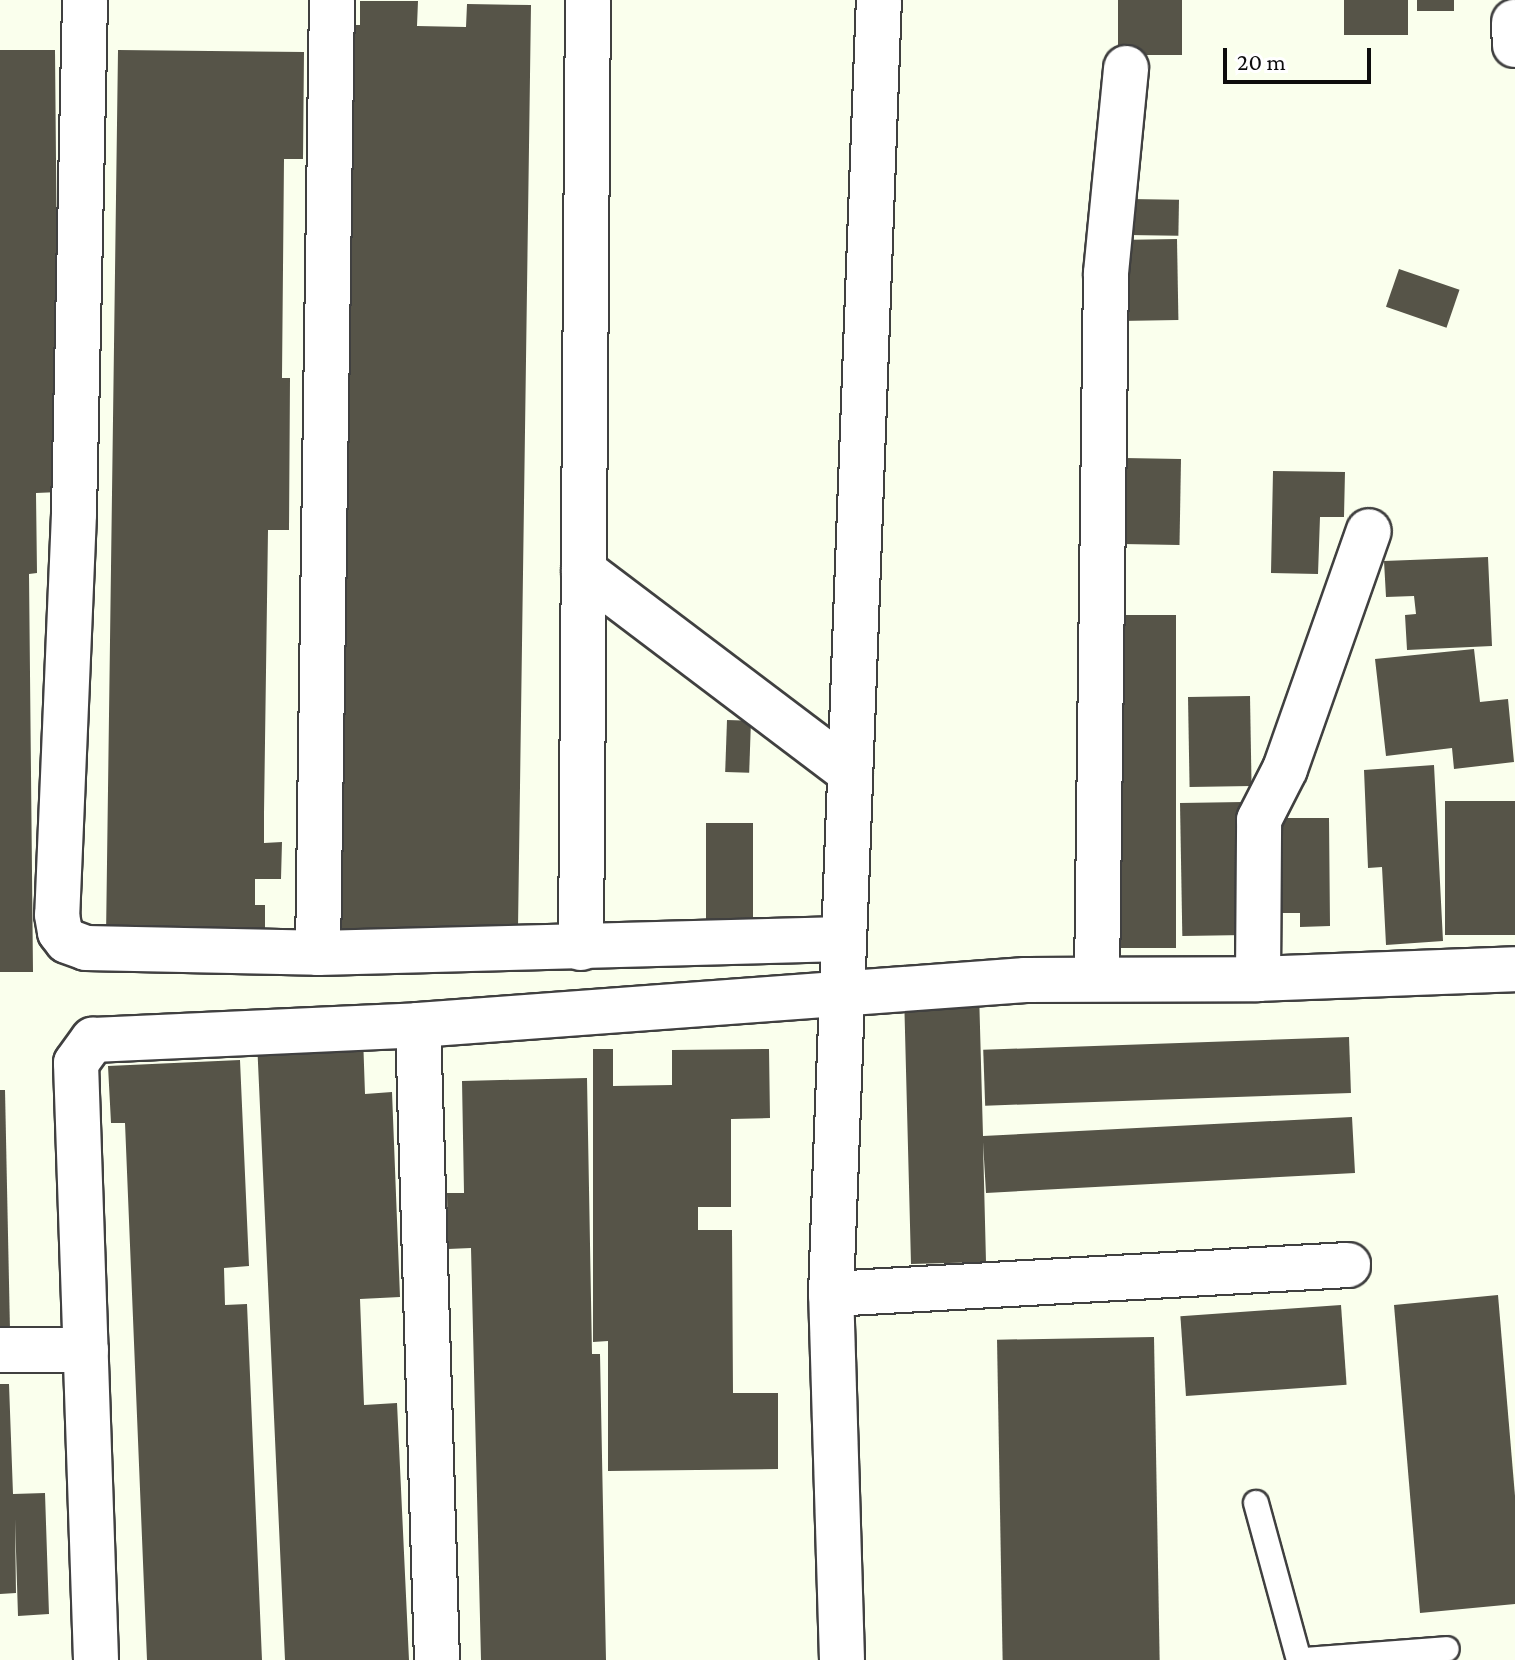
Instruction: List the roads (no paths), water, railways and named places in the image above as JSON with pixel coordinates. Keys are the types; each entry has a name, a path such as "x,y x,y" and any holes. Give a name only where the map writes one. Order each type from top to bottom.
{"street":[{"path":"85,0 74,514 57,915 60,932 76,946 86,948 318,953 843,939"},
{"path":"318,953 332,0"},
{"path":"581,948 588,0"},
{"path":"842,1660 831,1294 879,0"},
{"path":"1514,22 1515,45"},
{"path":"1097,979 1106,273 1122,141 1126,68"},
{"path":"1258,979 1259,820 1285,769 1369,531"},
{"path":"584,571 850,772"},
{"path":"96,1660 76,1063 93,1040 418,1025 1025,980 1258,979 1515,969"},
{"path":"418,1025 437,1660"},
{"path":"831,1294 1348,1265"},
{"path":"0,1350 86,1350"}],"lane":[{"path":"1256,1503 1301,1660 1447,1649"}]}
